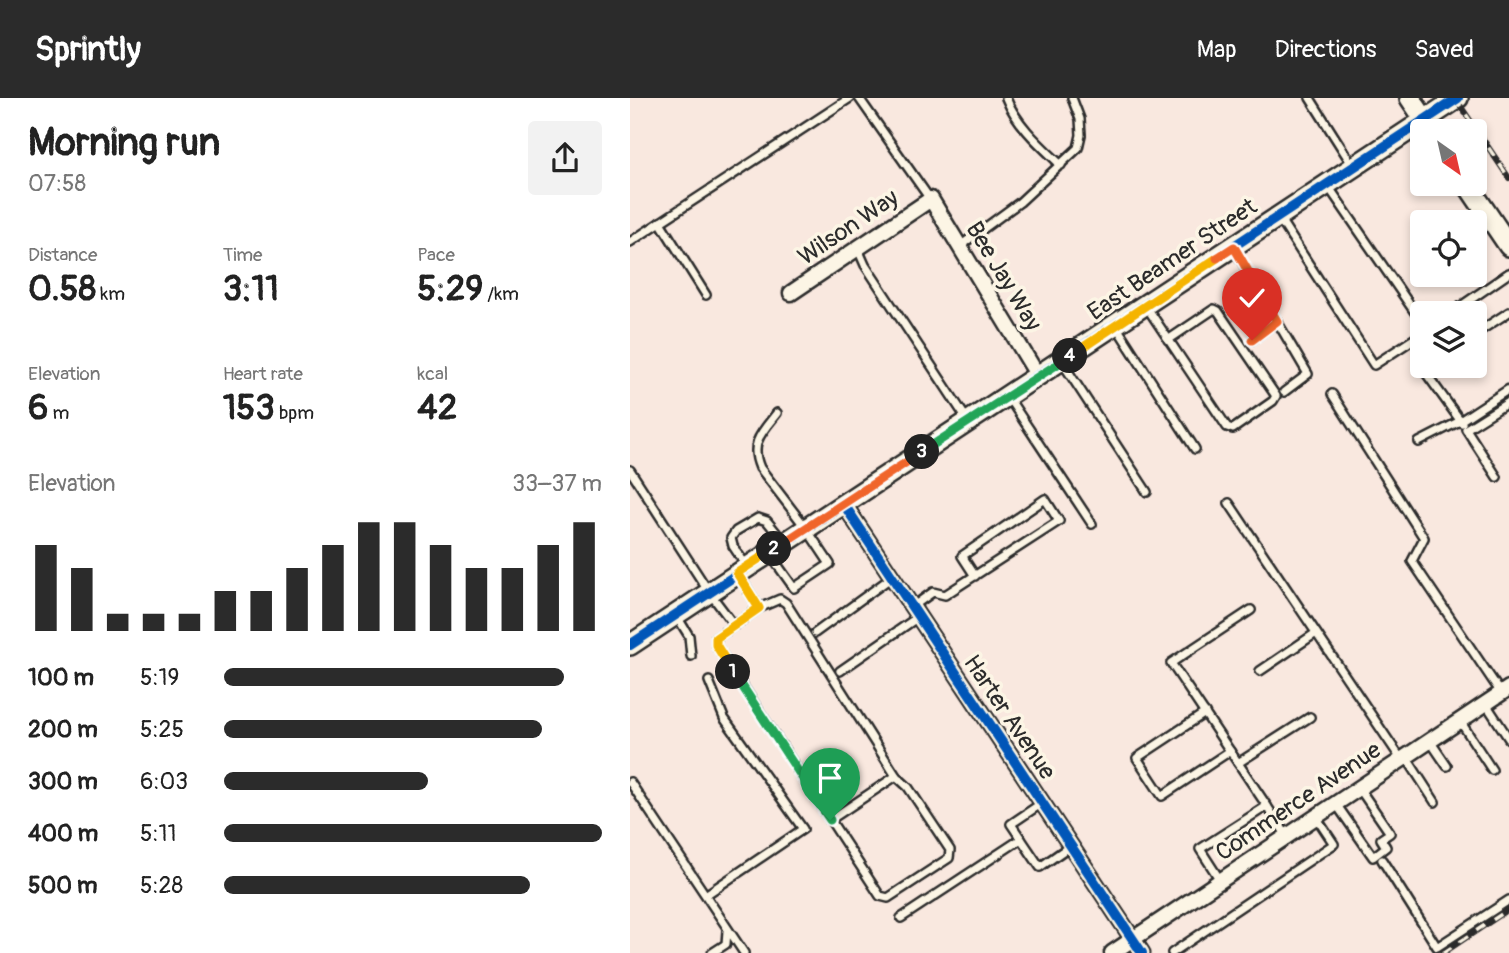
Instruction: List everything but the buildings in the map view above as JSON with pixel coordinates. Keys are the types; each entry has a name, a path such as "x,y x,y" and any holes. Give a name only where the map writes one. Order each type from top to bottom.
{"street":[{"path":"1410,98 1424,119"},
{"name":"East Beamer Street","path":"1436,119 1458,98"},
{"name":"East Beamer Street","path":"630,645 1354,168 1410,137"},
{"path":"1476,196 1509,246"},
{"name":"Bee Jay Way","path":"930,199 1038,376"},
{"name":"Wilson Way","path":"791,293 930,199"},
{"name":"Harter Avenue","path":"843,503 1142,953"},
{"name":"Commerce Avenue","path":"1112,953 1505,691"}],"lane":[{"path":"630,242 850,98"},
{"path":"859,98 930,199"},
{"path":"1006,98 1011,112 1061,164"},
{"path":"959,246 1020,202 1078,148 1080,119 1072,98"},
{"path":"1310,98 1354,168"},
{"path":"1328,185 1410,305"},
{"path":"1279,218 1374,365 1410,341"},
{"path":"660,222 706,295"},
{"path":"1234,247 1308,374 1284,392"},
{"path":"858,248 865,265 969,421"},
{"path":"1468,301 1509,273"},
{"path":"1146,306 1168,340 1227,426 1233,429 1273,401 1276,396 1219,311 1214,309 1168,340"},
{"path":"1487,326 1509,312"},
{"path":"1252,340 1277,321"},
{"path":"1116,325 1195,449"},
{"path":"1061,362 1147,492"},
{"path":"1429,378 1497,477"},
{"path":"1419,442 1460,421 1509,388"},
{"path":"1332,394 1424,538 1412,561 1505,691"},
{"path":"1007,396 1092,524"},
{"path":"1466,429 1509,402"},
{"path":"759,608 733,545 731,538 736,531 758,518 767,520 794,588 830,564 760,468 755,457 761,433 778,413"},
{"path":"630,470 709,592 734,625"},
{"path":"841,671 915,612 933,592 945,595 975,576 1059,521 1045,499 962,556 975,576"},
{"path":"1229,503 1316,633 1435,802"},
{"path":"815,633 892,578"},
{"path":"780,599 786,603 896,776 908,787 950,850 949,858 888,898 880,896 716,645 716,638 734,625 759,608 780,599"},
{"path":"1251,610 1171,663 1287,836"},
{"path":"676,614 690,636 691,656"},
{"path":"1260,671 1316,633"},
{"path":"707,894 803,829 724,718 709,681"},
{"path":"1486,704 1508,737"},
{"path":"1205,713 1137,758 1156,787 1162,796 1230,751"},
{"path":"1238,763 1310,717"},
{"path":"1460,721 1492,769"},
{"path":"1430,741 1447,766"},
{"path":"830,820 896,776"},
{"path":"630,782 728,926 726,944 712,953"},
{"path":"1336,803 1373,857 1386,847 1381,839 1390,833 1359,788"},
{"path":"1042,803 1011,824 1040,867 1070,846"},
{"path":"1220,880 1200,849 1267,806"},
{"path":"1172,953 1334,844 1316,817"},
{"path":"901,918 1021,839"},
{"path":"1382,860 1437,947 1509,900"},
{"path":"727,930 744,953"}],"railway":[{"path":"1455,98 1509,178"},
{"path":"1443,953 1509,909"}],"cycle path":[{"path":"630,645 1458,98"},
{"path":"843,503 1142,953"}],"route":[{"path":"830,820 716,645 716,638 759,608 737,573 1234,247 1277,321 1252,340"}]}
